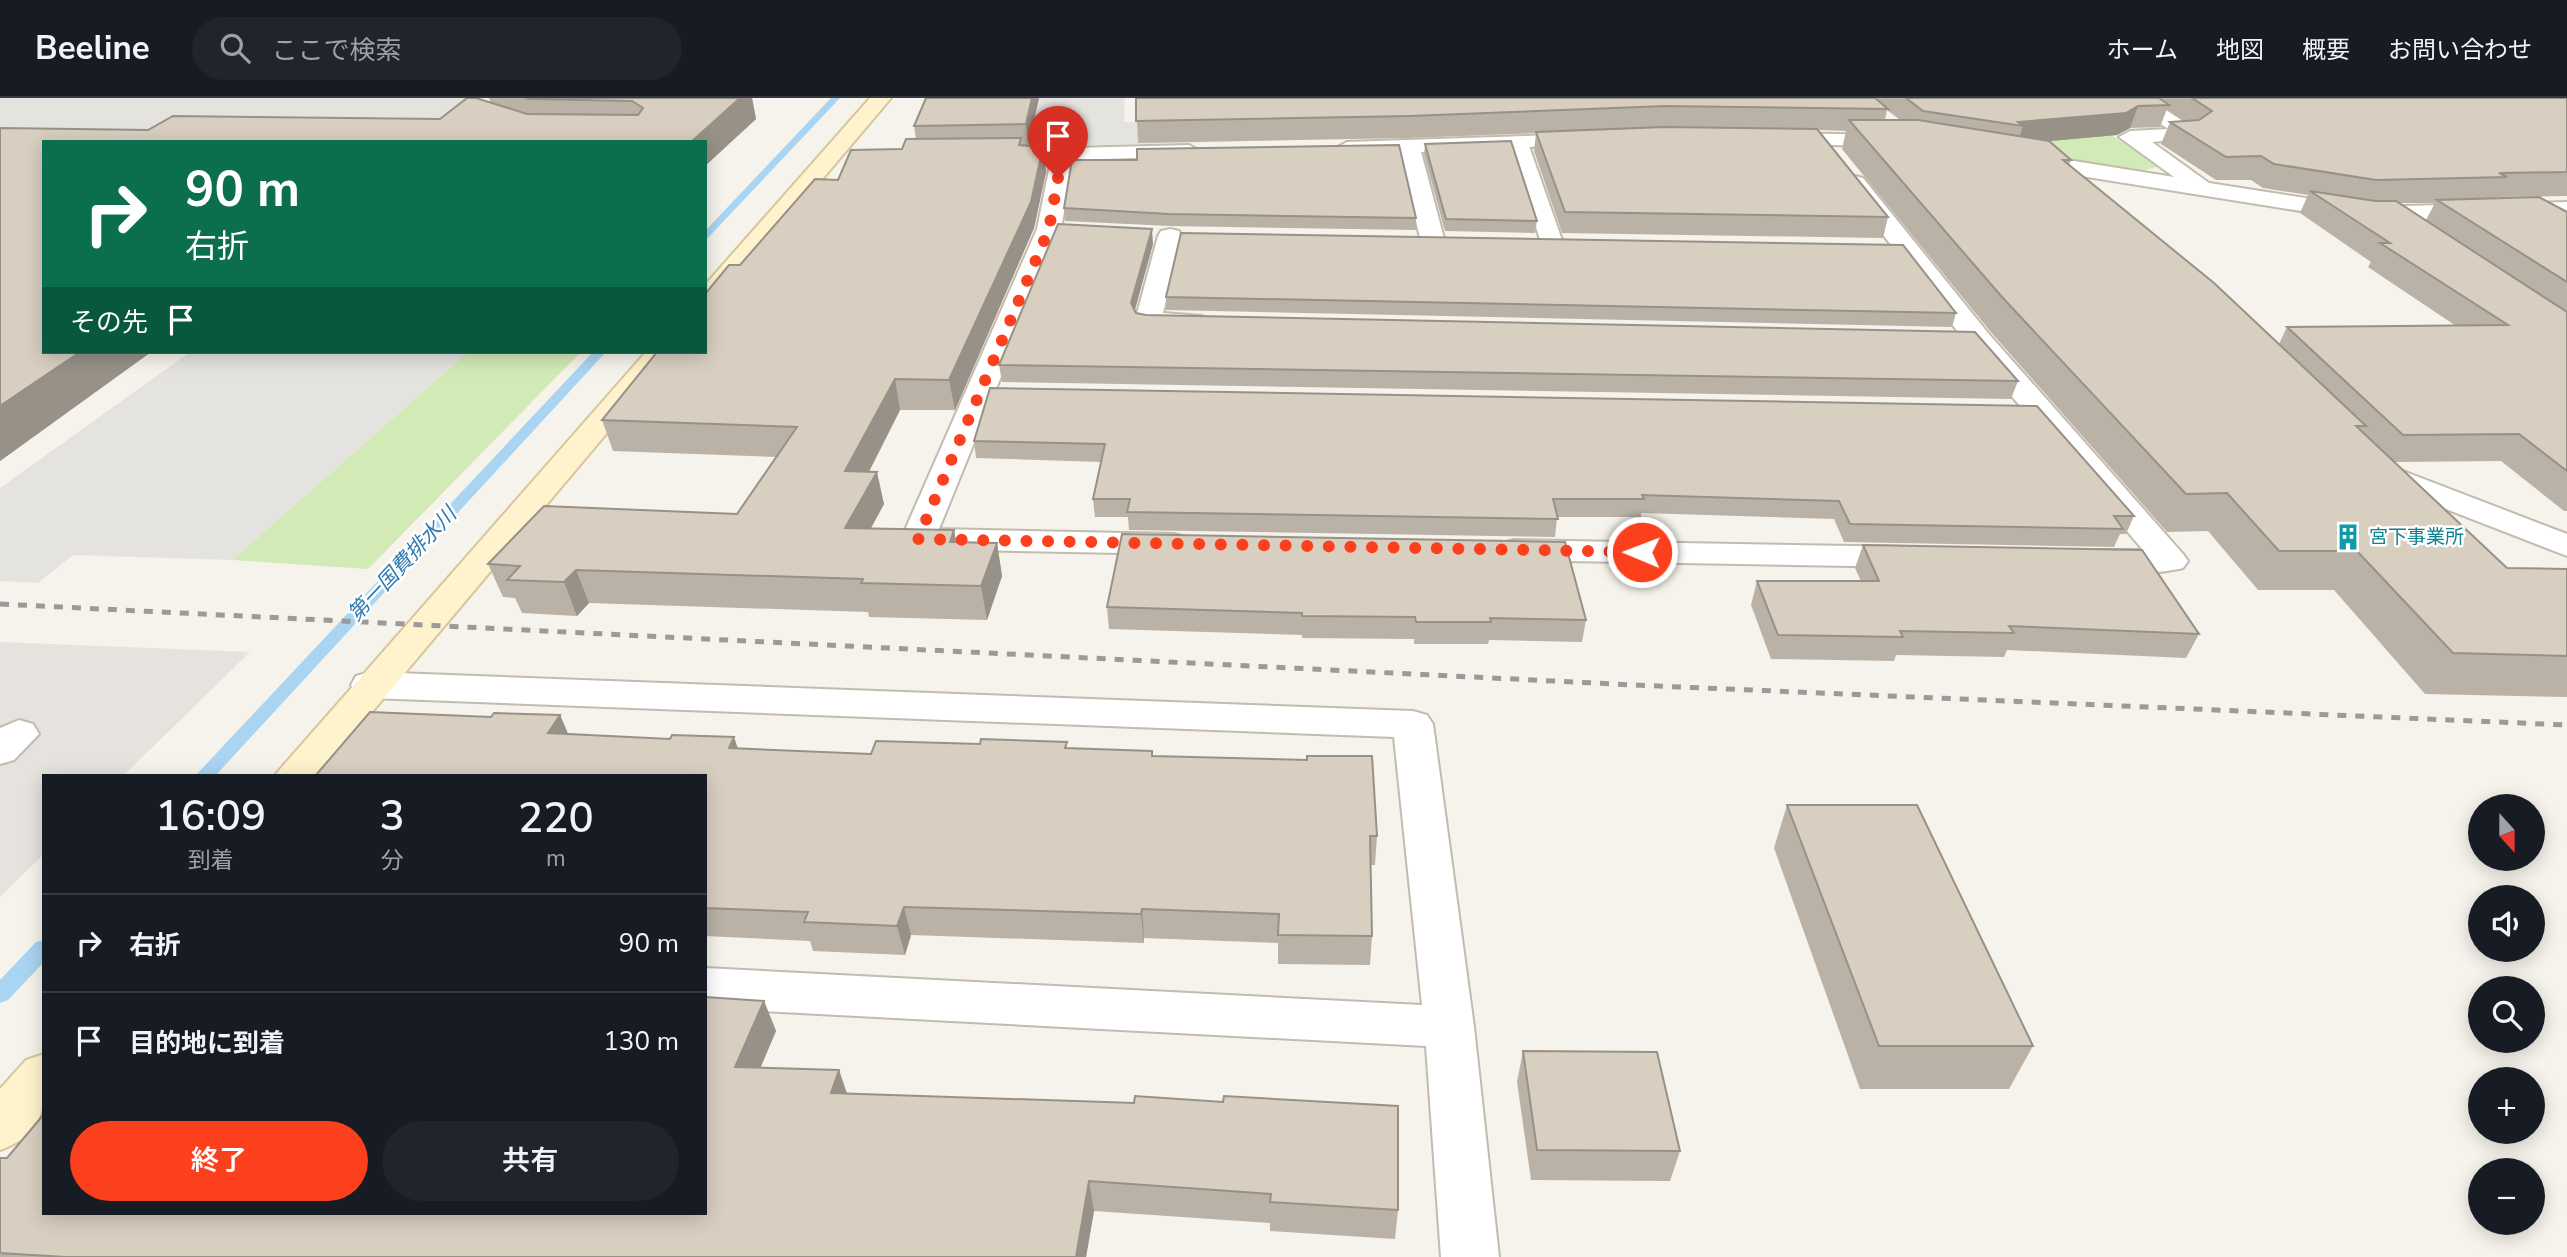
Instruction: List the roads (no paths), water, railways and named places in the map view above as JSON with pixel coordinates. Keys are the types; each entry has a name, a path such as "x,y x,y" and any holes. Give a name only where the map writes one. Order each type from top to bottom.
{"street":[{"path":"707,299 881,98"},
{"path":"2133,98 2190,134 2130,137 2208,190"},
{"path":"1755,139 1916,142 1889,124"},
{"path":"1326,149 1610,139"},
{"path":"1821,141 1906,248 1964,339 2040,411 2171,561 2074,560"},
{"path":"1409,147 1433,242"},
{"path":"1022,154 1215,150"},
{"path":"1063,153 1062,230 993,393 918,539 1210,545"},
{"path":"2000,156 2364,214 2567,209"},
{"path":"831,157 858,157"},
{"path":"2065,167 2095,197"},
{"path":"2391,214 2424,236"},
{"path":"1198,237 1157,235 1148,321 1217,323"},
{"path":"1405,241 1460,242"},
{"path":"1525,243 1579,244"},
{"path":"1879,248 1906,248"},
{"path":"297,774 370,685 659,354"},
{"path":"1998,410 2040,411"},
{"path":"2355,451 2375,471 2567,546"},
{"path":"1489,550 1948,558"},
{"path":"370,685 1413,724 1449,1027 1470,1257"},
{"path":"0,733 19,734 0,750"},
{"path":"707,988 1449,1027"},
{"path":"0,1127 42,1078"}],"lane":[{"path":"1519,142 1552,243"}],"waterway":[{"name":"第一国費排水川","path":"707,236 836,98"},
{"name":"第一国費排水川","path":"206,774 598,354"},
{"name":"第一国費排水川","path":"0,994 42,950"}],"railway":[{"path":"0,604 1634,685 2567,725"}],"place":[{"name":"宮下事業所","path":"2348,537"}]}
